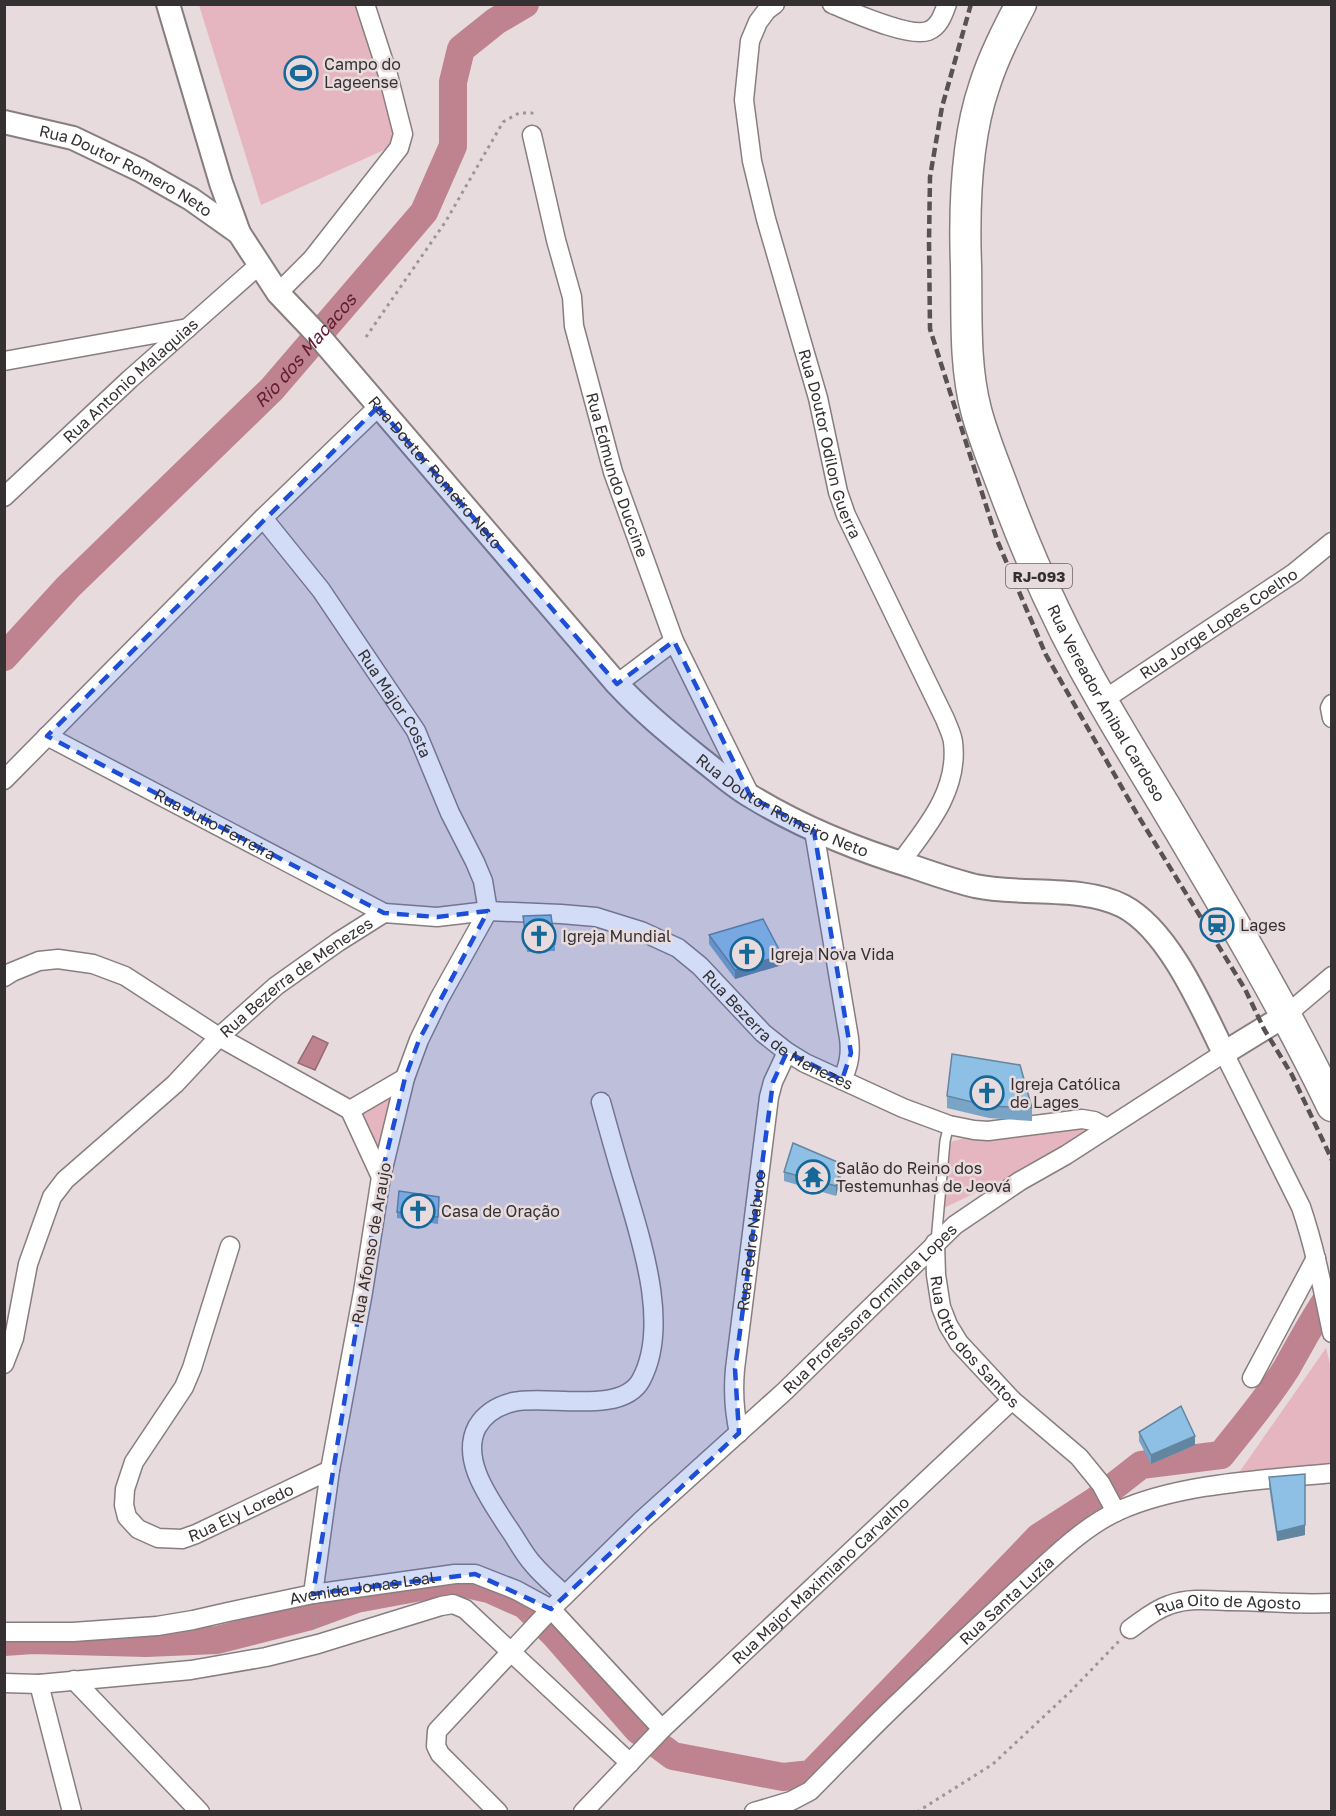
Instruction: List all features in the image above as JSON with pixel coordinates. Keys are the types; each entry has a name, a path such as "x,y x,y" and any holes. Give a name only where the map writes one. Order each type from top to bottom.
{"main road":[{"name":"Rua Vereador Anibal Cardoso","path":"1021,4 999,48 984,86 973,129 965,242 969,373 975,409 1018,530 1068,636 1102,701 1286,1015"},
{"name":"RJ-093","path":"1286,1015 1332,1106"}],"street":[{"path":"168,4 221,183 239,233"},
{"path":"278,293 312,259 399,148 403,139 388,75 364,4"},
{"name":"Rua Doutor Odilon Guerra","path":"774,4 758,22 750,41 744,100 752,161 766,219 818,398 838,492 846,515 953,739 952,778 945,797 900,863"},
{"path":"832,4 868,19 918,33 931,30 942,19 947,4"},
{"name":"Rua Doutor Romero Neto","path":"4,122 73,138 140,170 191,199 239,233"},
{"name":"Rua Edmundo Duccine","path":"532,135 556,240 572,297 574,326 613,472 674,641 751,797"},
{"name":"Rua Doutor Romeiro Neto","path":"239,233 278,293 317,334 617,684 640,709 668,733 751,797 814,831 847,845 975,886 1013,891 1100,896 1124,906 1140,918 1168,950 1193,987 1224,1053"},
{"name":"Rua Antonio Malaquias","path":"4,497 130,379 259,265"},
{"path":"4,361 190,327"},
{"path":"4,780 263,518 378,407"},
{"name":"Rua Major Costa","path":"263,518 321,590 416,731 450,813 479,871 488,911"},
{"name":"Rua Jorge Lopes Coelho","path":"1102,701 1294,573 1332,542"},
{"path":"617,684 674,641"},
{"path":"1332,704 1330,708 1332,718"},
{"name":"Rua Julio Ferreira","path":"47,736 384,914"},
{"path":"814,831 851,1053 848,1068 842,1080"},
{"name":"Rua Bezerra de Menezes","path":"4,1364 14,1338 28,1264 52,1197 65,1180 175,1084 219,1037 276,986 338,942 384,914 437,917 488,911 596,917 641,931 678,948 700,966 764,1033 787,1052 805,1063 903,1108 949,1125 974,1130 988,1131 1082,1119 1094,1121 1107,1128"},
{"name":"Rua Afonso de Araujo","path":"314,1599 330,1470 363,1292 381,1178 405,1078 419,1040 439,999 488,911"},
{"path":"4,977 39,962 58,959 93,964 125,976 219,1037 350,1110 381,1178"},
{"path":"1330,1325 1310,1232 1301,1207 1224,1053 1286,1015 1332,976"},
{"name":"Rua Pedro Nabuco","path":"739,1433 734,1412 735,1369 769,1097 777,1071 787,1052"},
{"name":"Rua Professora Orminda Lopes","path":"498,1812 440,1754 436,1746 437,1731 548,1613 642,1520 785,1391 955,1225 1020,1180 1066,1155 1224,1053"},
{"path":"350,1110 405,1078"},
{"path":"565,1596 532,1563 483,1489 472,1456 472,1437 482,1420 493,1408 514,1401 611,1399 629,1392 641,1380 652,1341 651,1286 642,1244 601,1102"},
{"name":"Rua Otto dos Santos","path":"935,1243 941,1307 948,1325 959,1342 1012,1400 1079,1457 1101,1484 1114,1507"},
{"name":"Rua Ely Loredo","path":"230,1246 200,1345 184,1387 134,1462 125,1489 124,1505 127,1517 138,1529 158,1538 182,1539 330,1470"},
{"path":"1252,1378 1316,1258"},
{"name":"Rua Major Maximiano Carvalho","path":"583,1812 658,1733 1012,1400"},
{"name":"Rua Santa Luzia","path":"754,1812 791,1801 810,1791 902,1698 1018,1590 1114,1507 1175,1493 1255,1480 1332,1473"},
{"name":"Avenida Jonas Leal","path":"4,1632 72,1632 157,1626 454,1574 475,1574 523,1594 548,1613 658,1733"},
{"name":"Rua Oito de Agosto","path":"1130,1629 1151,1613 1187,1601 1248,1601 1302,1605 1332,1603"},
{"name":"Avenida Jonas Leal","path":"4,1683 39,1684 191,1670 266,1657 453,1604 465,1609 517,1646 635,1757"},
{"path":"74,1680 200,1812"},
{"path":"39,1684 72,1812"}],"lane":[{"name":"Rua Otto dos Santos","path":"935,1243 945,1141 949,1125"}],"path":[{"path":"366,337 446,221 503,122 519,113 532,113 532,135"},
{"path":"314,1599 316,1632"},
{"path":"917,1812 993,1764 1070,1692 1130,1629"}],"highlighted area":[{"path":"378,407 617,684 674,641 751,797 814,831 851,1053 842,1080 787,1052 773,1082 735,1369 739,1433 551,1609 475,1574 313,1594 381,1177 405,1078 419,1040 488,911 437,917 384,913 47,736"}],"shaded area":[{"name":"Campo do Lageense","path":"199,5 361,5 402,142 261,205"},
{"path":"313,1036 328,1043 315,1070 298,1063"},
{"path":"395,1087 381,1170 355,1115"},
{"path":"1032,1121 1107,1129 944,1208 946,1143"},
{"path":"1326,1348 1332,1372 1331,1464 1238,1474"}],"building":[{"name":"Igreja Mundial","path":"551,915 555,944 527,946 523,916"},
{"name":"Igreja Nova Vida","path":"763,919 782,955 735,970 709,935"},
{"name":"Igreja Católica de Lages","path":"952,1054 1020,1065 1032,1108 989,1106 947,1096"},
{"name":"Salão do Reino dos Testemunhas de Jeová","path":"793,1143 842,1164 836,1186 784,1172"},
{"name":"Casa de Oração","path":"399,1191 439,1197 438,1217 397,1212"},
{"path":"1181,1406 1195,1436 1151,1455 1139,1432"},
{"path":"1305,1474 1305,1525 1277,1532 1269,1477"}],"waterway":[{"name":"Rio dos Macacos","path":"4,657 68,587 272,389 424,212 453,146 453,82 461,49 496,21 525,4"},
{"path":"4,1642 33,1640 146,1643 217,1640 307,1617 356,1599 453,1581 489,1589 525,1605 555,1635 638,1730 673,1756 783,1777 811,1774 1039,1537 1095,1501 1141,1465 1221,1455 1279,1380 1313,1320 1332,1292"}],"railway":[{"path":"971,4 942,107 930,177 930,329 997,540 1046,655 1137,814 1245,989 1264,1029 1292,1075 1332,1160"}],"place":[{"name":"Campo do Lageense","path":"301,73"},
{"name":"Lages","path":"1217,925"},
{"name":"Igreja Mundial","path":"539,936"},
{"name":"Igreja Nova Vida","path":"747,954"},
{"name":"Igreja Católica de Lages","path":"987,1093"},
{"name":"Salão do Reino dos Testemunhas de Jeová","path":"813,1177"},
{"name":"Casa de Oração","path":"418,1211"}]}
